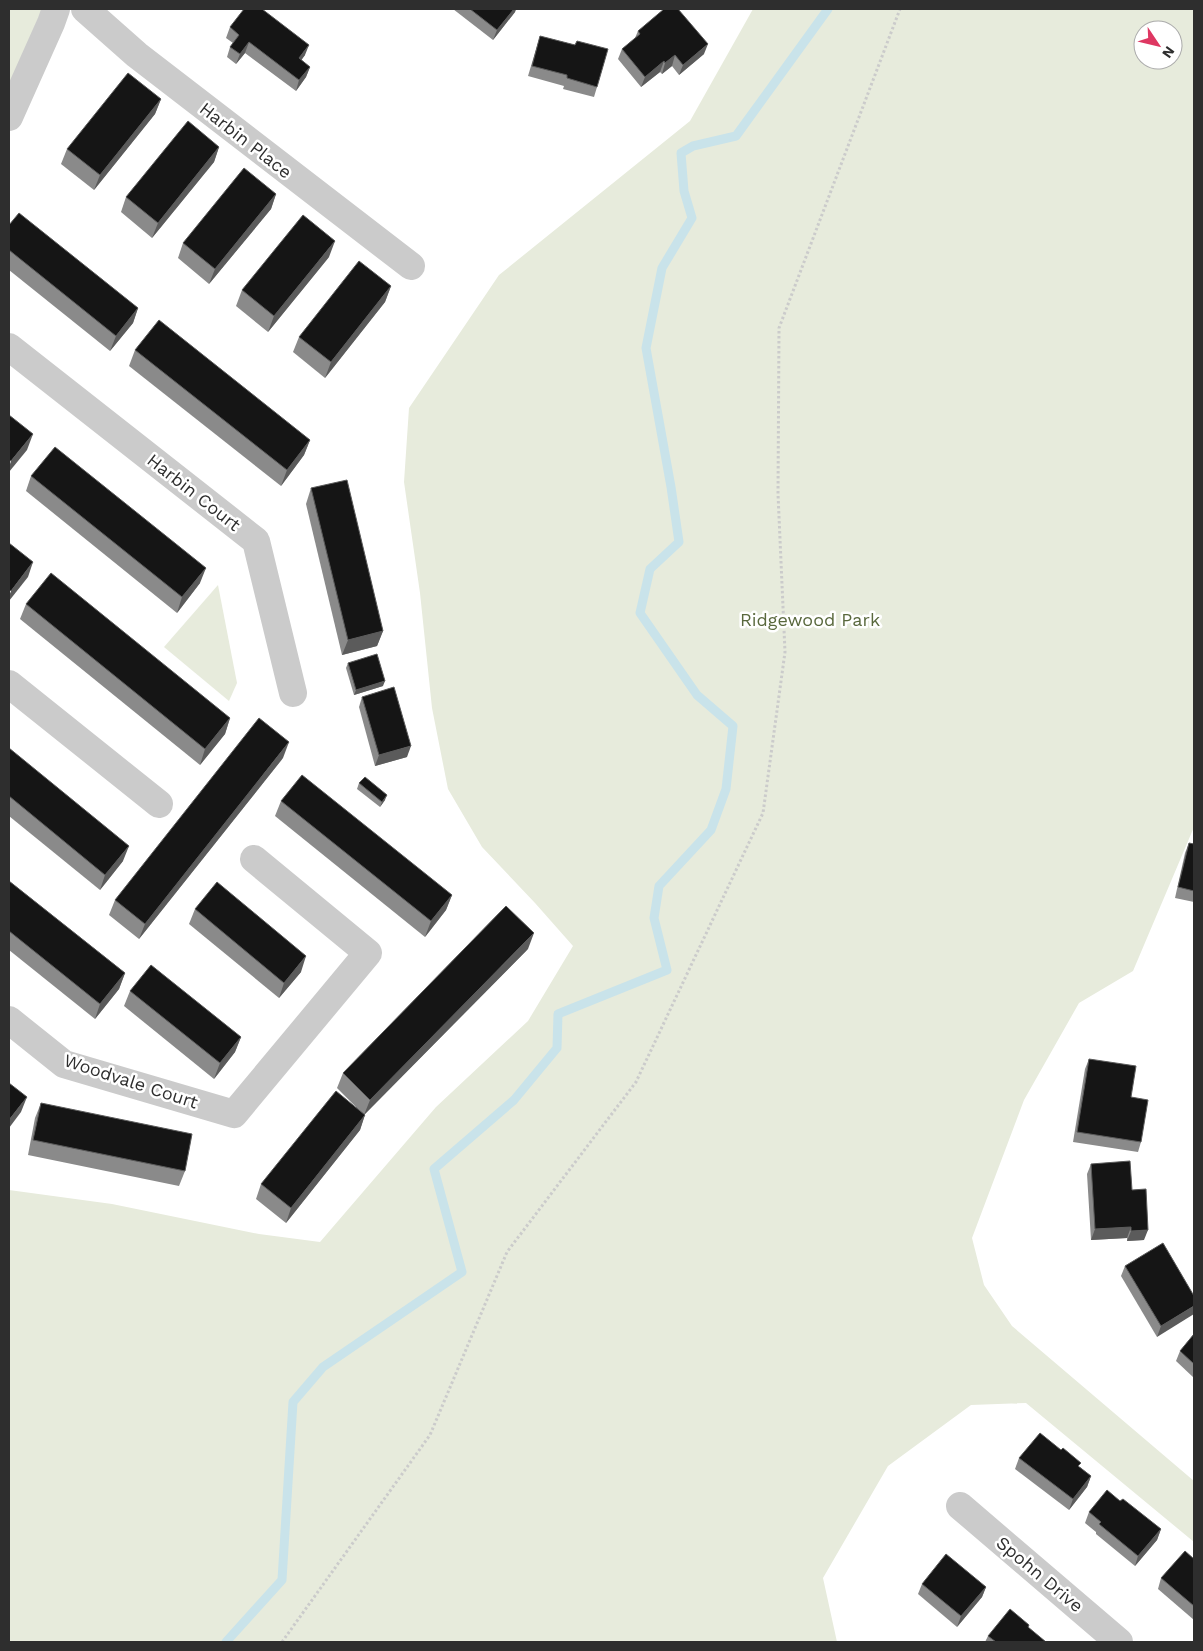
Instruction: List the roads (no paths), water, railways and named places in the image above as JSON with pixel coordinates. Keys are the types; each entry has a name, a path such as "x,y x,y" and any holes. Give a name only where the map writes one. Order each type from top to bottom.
{"street":[{"path":"9,117 52,23 56,9"},
{"name":"Harbin Place","path":"85,9 137,55 411,266"},
{"name":"Harbin Court","path":"9,347 256,541 292,693"},
{"path":"9,684 159,804"},
{"name":"Woodvale Court","path":"9,1020 64,1064 234,1114 368,952 254,859"},
{"name":"Spohn Drive","path":"960,1506 1120,1642"}],"waterway":[{"path":"226,1642 282,1580 293,1402 323,1367 462,1272 434,1169 514,1100 557,1048 558,1014 667,970 654,918 659,886 711,830 726,789 733,726 697,695 640,613 650,569 679,542 646,348 662,268 692,218 684,191 681,153 693,146 736,136 828,9"}],"park label":[{"name":"Ridgewood Park","path":"810,619"}]}
